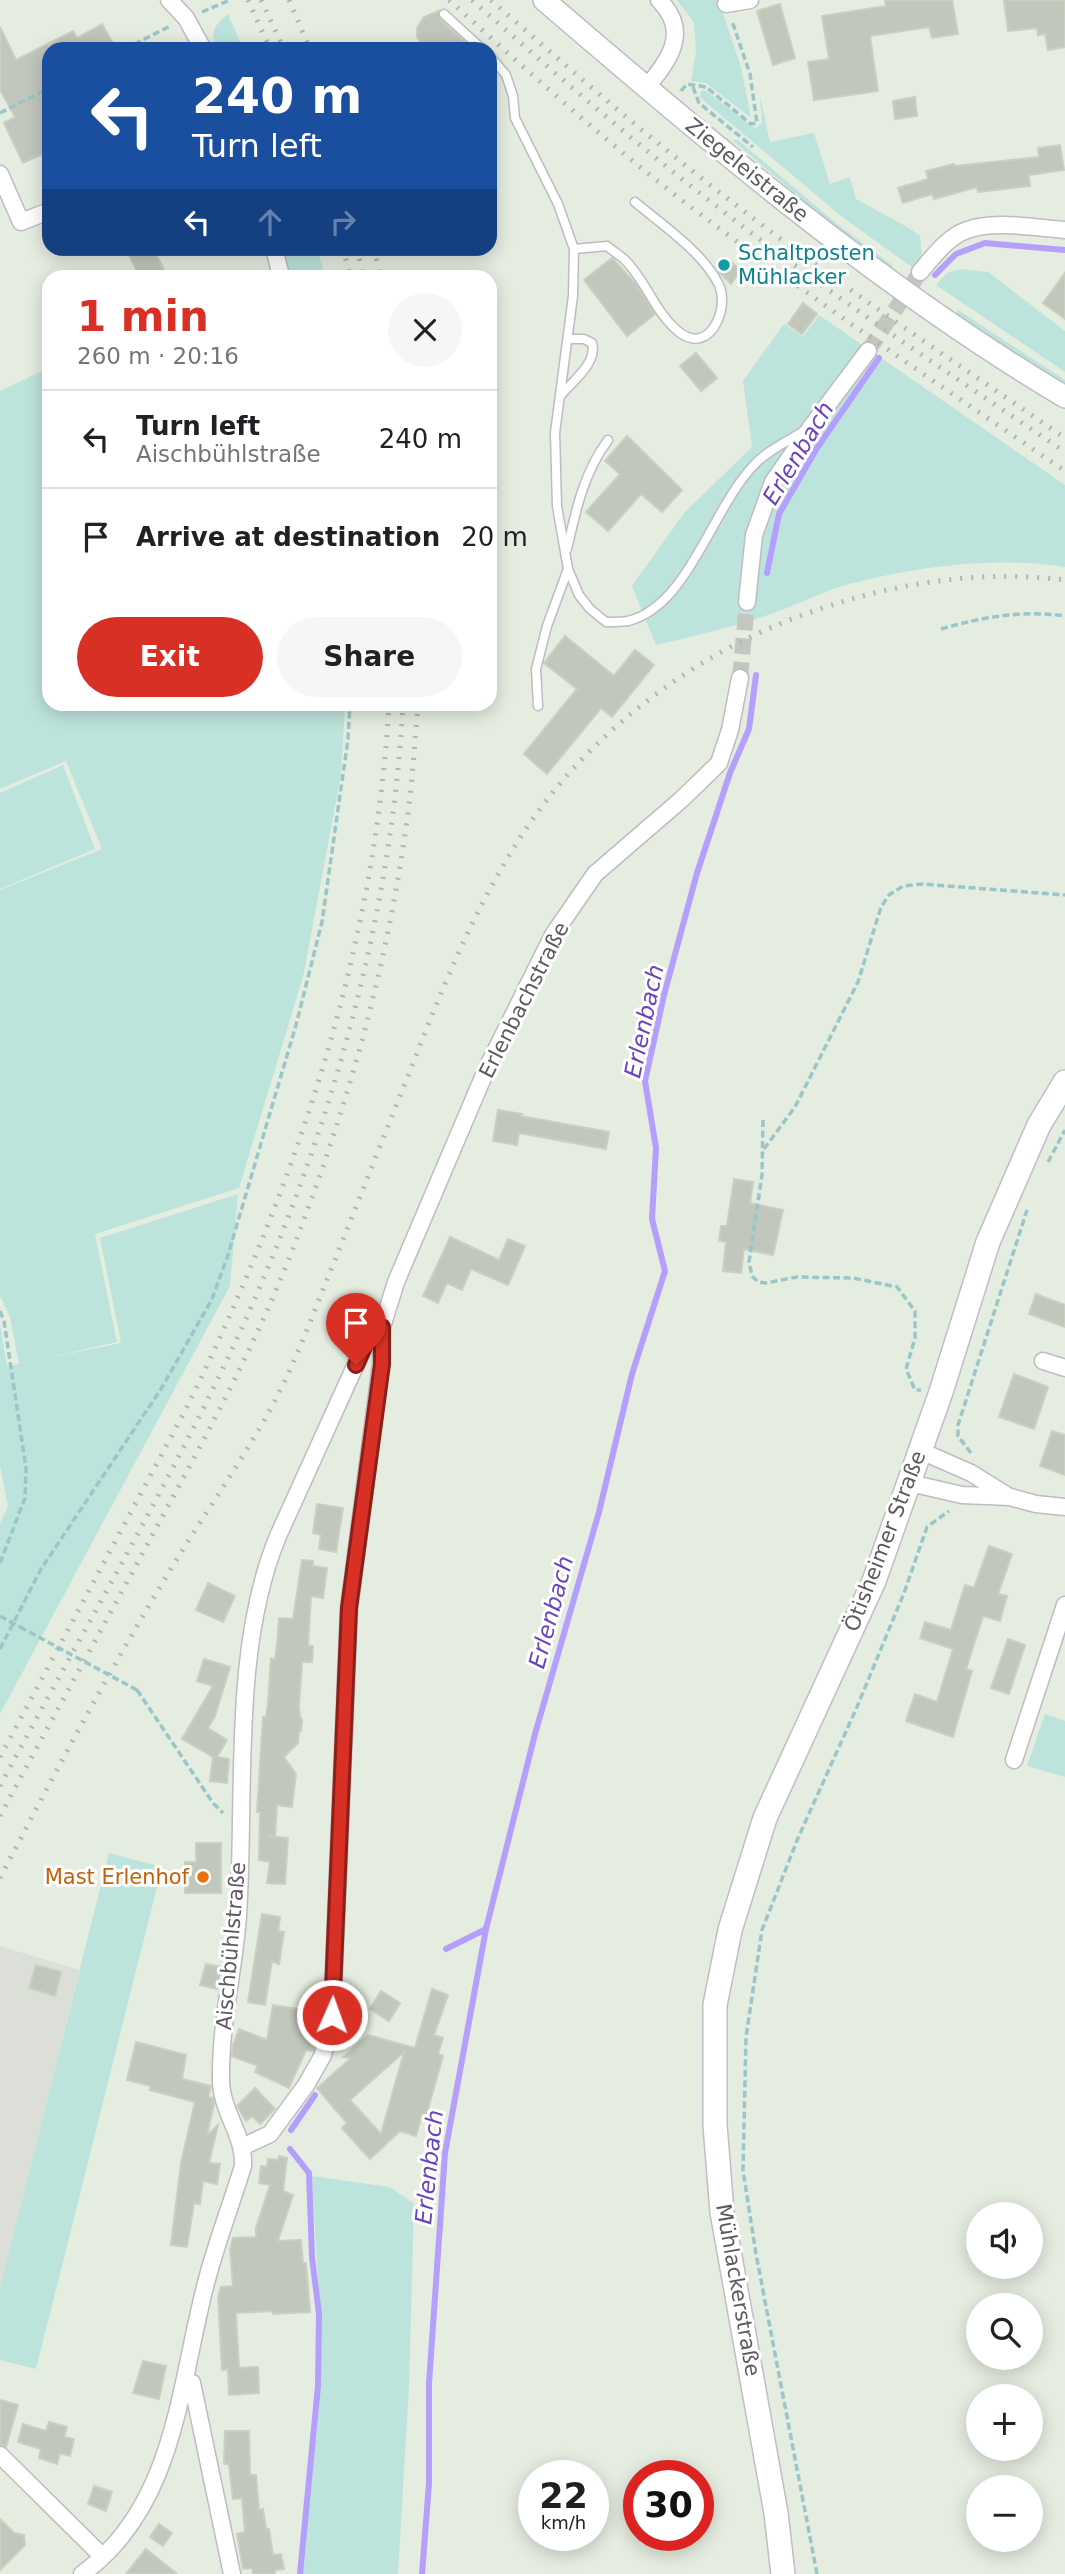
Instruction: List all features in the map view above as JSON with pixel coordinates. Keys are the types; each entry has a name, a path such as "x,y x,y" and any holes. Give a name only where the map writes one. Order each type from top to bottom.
{"main road":[{"name":"Ötisheimer Straße","path":"715,2005 730,1930 765,1818 874,1581 998,1217 1039,1125 1065,1082"},
{"name":"Mühlackerstraße","path":"715,2005 715,2125 722,2212 776,2513 783,2574"}],"street":[{"path":"169,0 186,18 199,42"},
{"name":"Ziegeleistraße","path":"544,0 646,88 827,234 887,279 1065,397"},
{"path":"646,88 666,63 675,43 675,26 668,9 659,0"},
{"path":"726,4 750,0"},
{"path":"0,174 20,222 42,214"},
{"path":"920,272 942,247 959,233 981,225 1065,230"},
{"path":"747,602 754,535 773,482 867,351"},
{"name":"Erlenbachstraße","path":"382,1327 396,1282 487,1068 553,935 595,874 682,799 719,763 730,730 740,678"},
{"path":"242,2147 270,2134 306,2085 323,2055 329,2036 349,1608 382,1364 382,1327"},
{"name":"Aischbühlstraße","path":"82,2574 120,2537 149,2494 170,2443 206,2282 243,2166 242,2147 224,2103 221,2080 223,2030 233,1976 238,1914 248,1669 252,1635 267,1563 366,1342 382,1327"},
{"path":"1043,1361 1065,1368"},
{"path":"920,1451 971,1473 1010,1497"},
{"path":"909,1483 962,1495 1010,1497 1036,1504 1065,1507"},
{"path":"1014,1760 1065,1605"},
{"path":"185,2382 192,2384 232,2574"},
{"path":"0,2455 102,2556"}],"lane":[{"path":"444,14 474,42"},
{"path":"497,64 506,75 513,96 515,118 558,204 574,249 573,296 555,433 555,480 568,569 579,594 590,609 606,622 628,621 649,612 670,595 688,570 717,515 754,464 810,427"},
{"path":"574,249 607,246 625,260 663,315 680,332 691,338 702,338 710,333 720,319 723,302 719,285 706,264 635,202"},
{"path":"561,395 592,359 594,351 592,343 584,338 568,339"},
{"path":"566,552 593,460 608,440"},
{"path":"538,706 536,669 547,626 568,569"}],"path":[{"path":"222,4 230,0"},
{"path":"669,106 687,84 706,87 751,124 757,124 750,74 726,4"},
{"path":"139,42 186,18"},
{"path":"693,86 699,103 758,152"},
{"path":"0,113 42,92"},
{"path":"941,629 978,619 1041,613 1065,616"},
{"path":"0,1649 41,1570 160,1389 212,1299 228,1255 296,1026 322,922 349,711"},
{"path":"764,1149 795,1107 858,982 875,922 888,895 903,886 922,884 1065,895"},
{"path":"763,1120 762,1175 749,1262 752,1276 758,1282 766,1283 797,1277 853,1278 897,1287 915,1311 915,1338 906,1369 915,1390 940,1392"},
{"path":"1045,1167 1065,1130"},
{"path":"971,1473 974,1457 958,1436 958,1425 1030,1202"},
{"path":"0,1311 4,1321 26,1468 25,1498 0,1563"},
{"path":"817,2574 756,2254 743,2170 746,2037 762,1930 904,1593 927,1527 959,1503 962,1495"},
{"path":"0,1616 137,1690 213,1803 230,1818 241,1819"}],"shaded area":[{"path":"677,0 716,0 720,4 741,67 751,118 706,83 691,81 696,52 694,23"},
{"path":"228,14 240,42 214,42 215,29"},
{"path":"701,91 706,91 757,128 762,122 760,96 770,142 814,133 830,184 850,177 856,199 920,236 922,256 916,270 841,216 703,100"},
{"path":"732,140 738,140 836,223 893,266 891,269 833,226"},
{"path":"283,256 319,256 323,270 287,270"},
{"path":"960,269 988,272 1065,331 1065,372 936,285 947,273"},
{"path":"958,310 1065,380 1065,385 956,314"},
{"path":"819,315 1065,485 1065,567 1011,562 902,572 840,587 749,621 656,645 632,586 685,512 752,447 743,381 784,324 803,337"},
{"path":"42,371 42,711 345,711 341,775 303,977 239,1188 95,1234 117,1342 42,1359 121,1343 100,1238 238,1194 230,1286 0,1714 0,1524 8,1506 0,1465 0,1324 7,1366 19,1364 10,1317 0,1296 0,890 102,849 66,761 0,789 0,391"},
{"path":"63,765 95,849 0,889 0,793"},
{"path":"1045,1714 1065,1721 1065,1777 1027,1766"},
{"path":"109,1853 162,1867 36,2369 0,2360 0,2287"},
{"path":"0,1946 79,1970 0,2287"},
{"path":"312,2176 389,2187 414,2203 409,2386 398,2574 303,2574 319,2407 321,2357"}],"building":[{"path":"885,0 952,0 958,34 932,38 929,27 870,36 878,91 814,100 808,62 829,59 822,16 886,6"},
{"path":"1004,0 1065,0 1065,47 1048,50 1045,34 1038,35 1037,28 1008,31"},
{"path":"780,4 795,58 773,65 757,11"},
{"path":"439,11 440,19 465,42 420,42 417,28 424,17"},
{"path":"102,24 112,42 51,42 73,31 77,38"},
{"path":"0,27 16,60 42,47 42,154 23,163 4,123 15,117 0,90"},
{"path":"915,97 917,116 895,119 893,101"},
{"path":"1060,145 1064,170 1029,175 1030,186 978,192 977,187 934,199 932,194 903,203 898,188 928,179 926,171 954,164 1039,157 1038,148"},
{"path":"130,256 157,256 164,270 136,270"},
{"path":"612,258 635,283 655,314 627,336 584,280"},
{"path":"727,259 741,270 731,284 719,272"},
{"path":"1065,273 1065,319 1043,303"},
{"path":"803,303 817,314 802,334 788,324"},
{"path":"696,353 717,378 701,391 680,366"},
{"path":"627,436 682,490 662,512 641,494 608,531 586,512 620,474 605,461"},
{"path":"565,636 614,676 635,650 654,665 612,717 601,708 547,774 524,754 577,689 544,663"},
{"path":"498,1110 609,1132 606,1149 519,1133 517,1145 493,1141"},
{"path":"734,1179 753,1182 750,1203 783,1210 773,1255 744,1249 741,1273 723,1271 726,1242 719,1241 721,1226 727,1226"},
{"path":"450,1237 499,1260 508,1239 525,1246 508,1285 471,1269 462,1290 447,1283 438,1303 423,1296"},
{"path":"1036,1294 1065,1305 1065,1327 1029,1314"},
{"path":"1014,1374 1048,1387 1034,1429 999,1417"},
{"path":"1052,1431 1065,1435 1065,1475 1040,1466"},
{"path":"317,1504 343,1508 336,1552 319,1549 321,1535 313,1533"},
{"path":"989,1546 1012,1554 998,1594 1007,1596 1000,1621 983,1616 966,1669 972,1671 953,1737 906,1721 915,1694 937,1702 953,1649 920,1638 925,1622 951,1630 965,1585 974,1588"},
{"path":"302,1560 313,1561 313,1566 327,1568 323,1598 311,1596 308,1646 313,1646 312,1662 302,1662 299,1706 301,1731 298,1743 284,1757 296,1774 292,1807 277,1805 275,1837 288,1838 285,1884 267,1883 270,1862 259,1860 260,1812 257,1812 263,1717 266,1717 271,1658 275,1659 279,1618 293,1619"},
{"path":"208,1583 235,1596 223,1622 196,1610"},
{"path":"1008,1639 1025,1645 1009,1694 991,1688"},
{"path":"204,1659 230,1667 215,1716 208,1728 227,1740 217,1757 229,1759 227,1783 210,1781 213,1757 182,1739 213,1686 197,1681"},
{"name":"Mast Erlenhof","path":"196,1843 221,1843 221,1893 185,1893 185,1862 196,1862"},
{"path":"262,1914 280,1917 278,1931 284,1932 279,1964 272,1961 265,2005 248,2002"},
{"path":"206,1964 221,1967 217,1989 200,1985"},
{"path":"36,1965 61,1972 55,1996 29,1988"},
{"path":"432,1989 448,1995 434,2035 443,2038 438,2054 443,2056 426,2116 422,2115 416,2136 400,2131 370,2159 342,2128 347,2123 317,2088 351,2058 343,2057 368,2035 415,2048","holes":["404,2052 381,2134 350,2100"]},
{"path":"381,1991 400,2003 389,2021 370,2009"},
{"path":"273,2005 322,2013 313,2051 306,2050 289,2088 255,2072 258,2066 232,2056 239,2029 267,2040"},
{"path":"136,2042 186,2055 182,2079 211,2086 208,2097 213,2098 214,2104 207,2136 218,2125 209,2163 220,2164 217,2184 203,2181 200,2204 194,2203 187,2247 171,2245 181,2163 195,2102 150,2090 151,2086 127,2080"},
{"path":"255,2088 275,2109 260,2124 252,2116 246,2121 237,2106"},
{"path":"279,2156 287,2158 283,2191 293,2195 278,2241 301,2240 303,2263 306,2263 310,2312 236,2313 239,2368 258,2367 259,2393 229,2395 228,2369 222,2370 218,2297 221,2287 233,2286 230,2249 233,2238 256,2237 256,2228 270,2185 259,2183 261,2166 267,2167 268,2159 278,2160"},
{"path":"143,2361 166,2366 159,2399 133,2393"},
{"path":"0,2400 18,2405 6,2447 0,2445"},
{"path":"49,2422 67,2427 64,2437 74,2439 70,2456 60,2453 57,2464 39,2458 41,2449 18,2442 23,2424 46,2431"},
{"path":"225,2431 249,2431 250,2475 256,2475 259,2510 263,2509 273,2555 281,2554 284,2569 275,2570 275,2574 253,2574 252,2568 243,2569 237,2534 245,2532 242,2498 233,2499 229,2464 224,2464"},
{"path":"94,2486 112,2492 106,2511 88,2504"},
{"path":"0,2519 14,2533 24,2535 25,2545 0,2570"},
{"path":"159,2524 172,2533 163,2546 150,2537"},
{"path":"146,2549 177,2574 126,2574"}],"waterway":[{"name":"Erlenbach","path":"935,275 956,254 985,243 1065,250"},
{"name":"Erlenbach","path":"767,573 779,514 817,448 879,358"},
{"name":"Erlenbach","path":"422,2574 429,2483 429,2383 445,2153 486,1929 535,1734 599,1512 632,1374 665,1271 652,1219 656,1148 645,1081 664,995 697,873 730,773 749,729 756,675"},
{"path":"446,1949 486,1929"},
{"path":"291,2130 315,2095"},
{"path":"290,2149 309,2173 312,2257 319,2314 318,2386 300,2574"}],"tunnel":[{"path":"868,351 920,272"},
{"path":"740,678 747,602"}],"railway":[{"path":"248,0 267,42"},
{"path":"261,0 281,42"},
{"path":"289,0 307,42"},
{"path":"449,0 496,42"},
{"path":"472,0 622,130 757,238 888,332 1065,452"},
{"path":"491,0 634,124 765,227 892,319 1065,438"},
{"path":"497,43 641,168 752,253 1065,471"},
{"path":"345,256 348,270"},
{"path":"359,256 362,270"},
{"path":"376,256 379,270"},
{"path":"0,1878 123,1651 280,1391 454,962 505,863 546,801 595,746 653,697 716,655 782,623 850,599 921,584 993,577 1065,580"},
{"path":"0,1757 186,1409 262,1240 294,1154 323,1066 347,978 367,888 381,796 388,711"},
{"path":"0,1786 200,1416 261,1284 293,1205 346,1041 367,957 384,873 396,789 402,711"},
{"path":"0,1816 215,1417 266,1314 295,1243 330,1147 360,1048 385,948 406,829 417,711"}],"place":[{"name":"Schaltposten Mühlacker","path":"724,265"},
{"name":"Mast Erlenhof","path":"203,1877"}],"route":[{"path":"332,2015 349,1608 382,1364 382,1327 366,1342 356,1365"}]}
